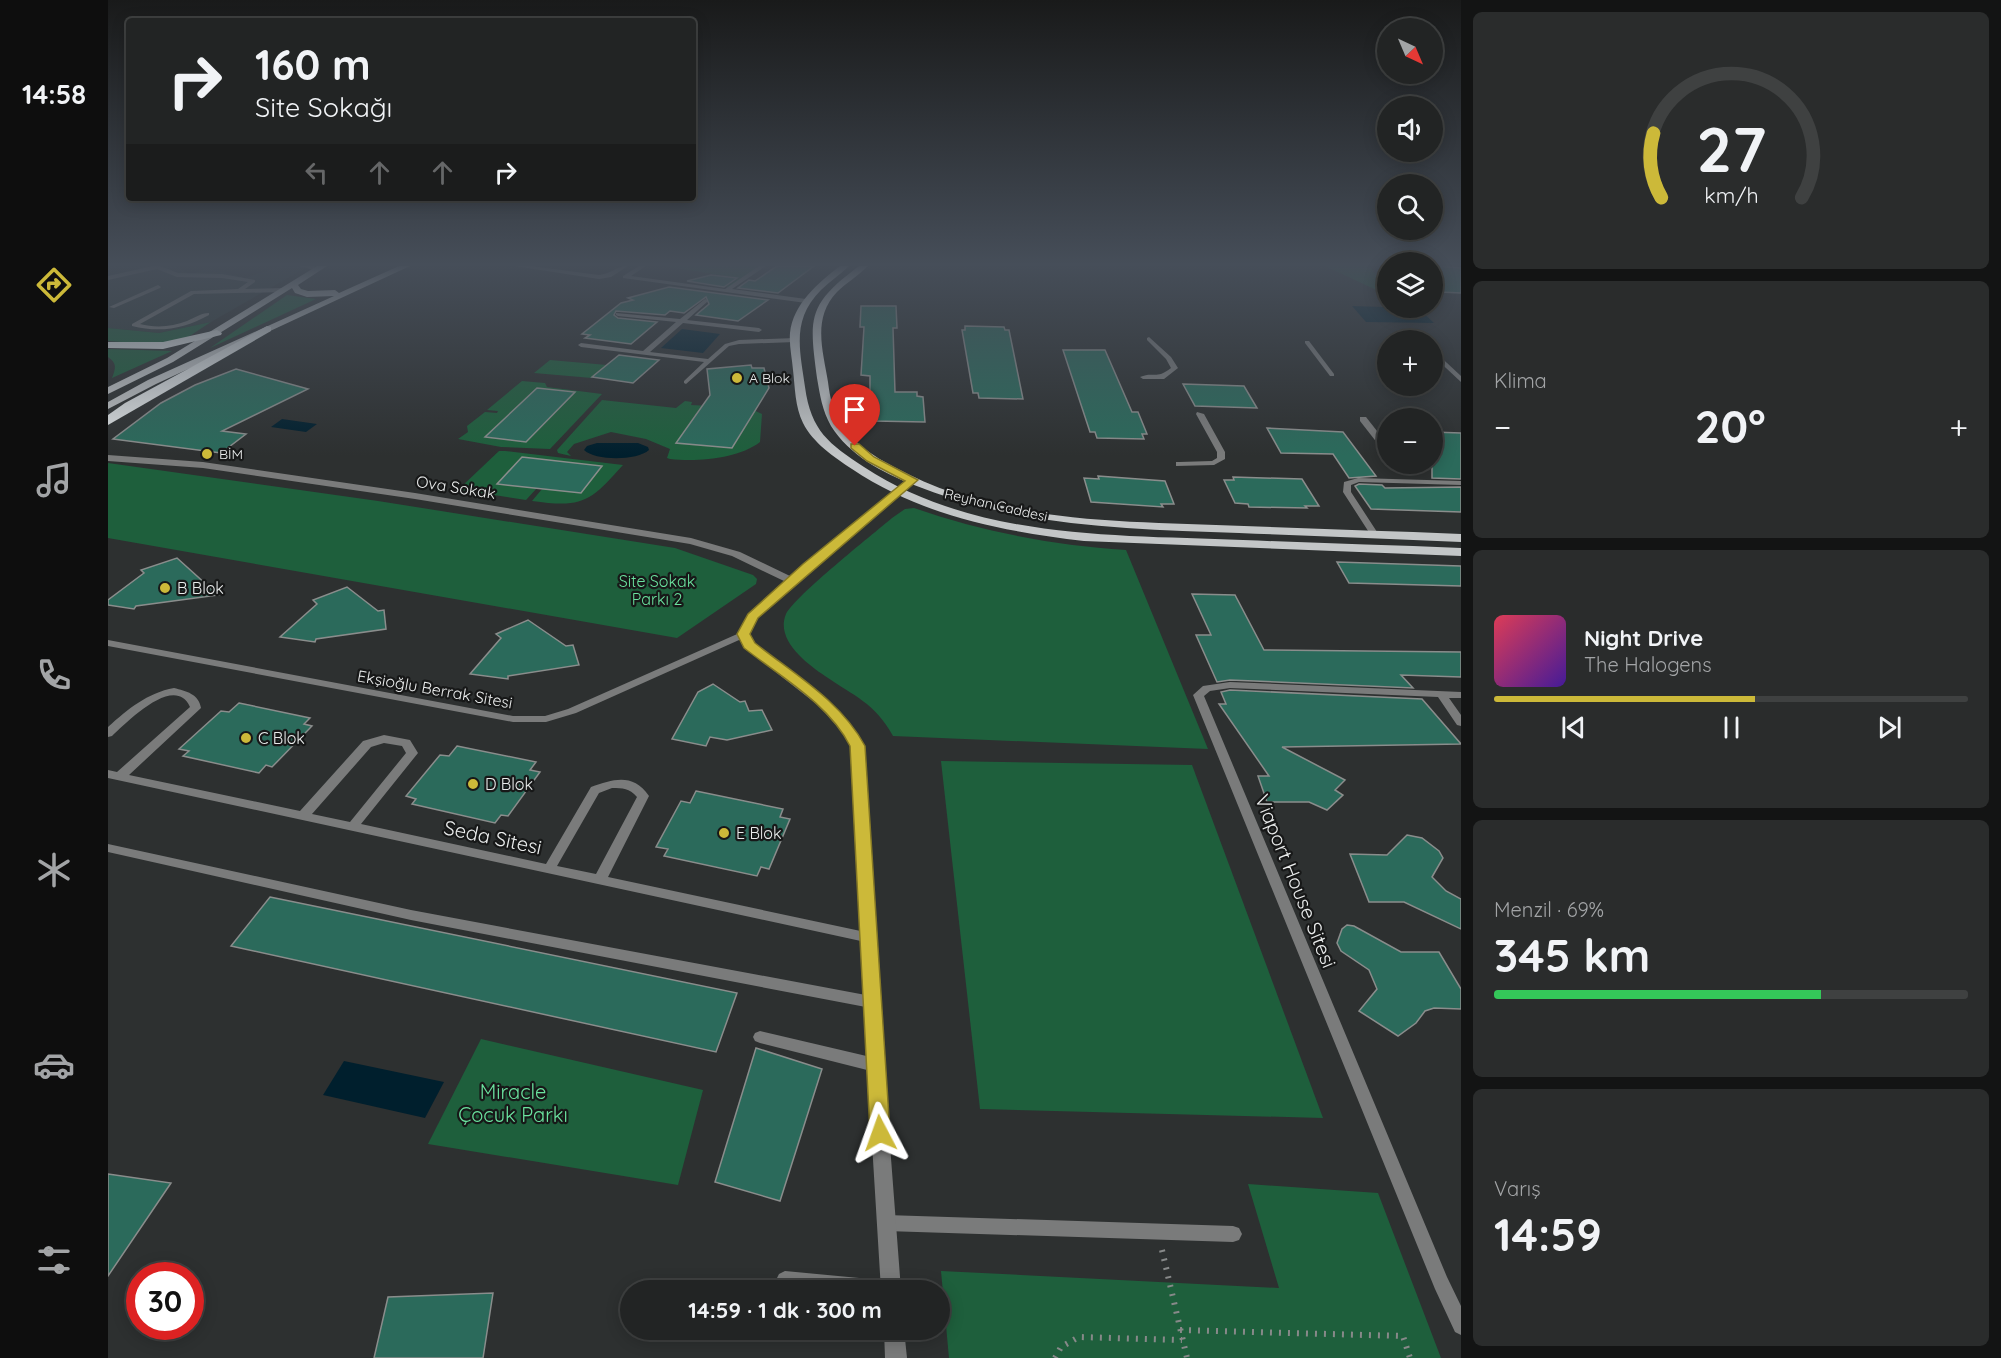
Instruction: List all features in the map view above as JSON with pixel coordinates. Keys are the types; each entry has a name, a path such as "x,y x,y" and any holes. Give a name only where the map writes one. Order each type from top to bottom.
{"highway":[{"path":"108,421 129,406 265,329"},
{"path":"108,345 159,348 191,342 217,333"}],"main road":[{"path":"108,391 170,360 223,329"},
{"path":"108,406 152,382 264,329"},
{"name":"Reyhan Caddesi","path":"796,329 795,344 807,420 815,433 854,467 898,491 967,516 1060,535 1461,552"},
{"name":"Reyhan Caddesi","path":"814,329 827,406 839,429 870,459 912,480 990,507 1057,521 1461,538"},
{"path":"795,344 816,344"},
{"path":"1206,528 1213,543"}],"street":[{"name":"Ova Sokak","path":"108,458 227,468 691,541 736,554 792,581"},
{"path":"890,1280 875,1065 870,938 857,746 848,727 833,711 749,646 744,634 752,616 912,480"},
{"path":"895,1340 896,1358"}],"lane":[{"path":"644,353 671,329"},
{"path":"686,382 727,345 731,329"},
{"path":"753,329 759,330"},
{"path":"1143,377 1164,377 1174,368 1169,358 1149,339"},
{"path":"1307,342 1332,375"},
{"path":"727,345 739,348 795,344"},
{"path":"581,345 710,360"},
{"path":"1443,362 1461,380"},
{"path":"1179,464 1214,464 1221,459 1221,452 1200,414"},
{"path":"1363,419 1377,437"},
{"path":"1375,535 1347,492 1347,484 1358,480 1461,483"},
{"name":"Ekşioğlu Berrak Sitesi","path":"108,643 513,719 546,719 572,711 744,634"},
{"name":"Viaport House Sitesi","path":"1461,695 1230,685 1206,688 1198,695 1432,1262 1461,1326"},
{"path":"108,733 151,696 180,694 195,703 196,708 113,775"},
{"path":"1441,694 1461,723"},
{"path":"303,816 366,744 384,739 406,743 412,753 352,827"},
{"name":"Seda Sitesi","path":"113,775 870,938"},
{"path":"549,869 595,790 611,784 627,784 640,791 643,796 600,880"},
{"path":"108,848 411,915 872,1002"},
{"path":"760,1037 875,1065"},
{"path":"886,1223 1233,1234"}],"path":[{"path":"1158,1232 1186,1358"},
{"path":"1180,1330 1403,1336 1410,1358"},
{"path":"1055,1358 1057,1351 1067,1341 1079,1337 1182,1340"}],"shaded area":[{"path":"122,329 176,329 159,333"}],"green space":[{"path":"108,329 159,333 176,329 200,329 182,341 150,344 108,341"},
{"path":"237,329 250,329 210,348"},
{"path":"108,349 172,351 112,378 115,366 108,357"},
{"path":"550,360 607,365 592,378 534,373"},
{"path":"522,381 545,383 547,387 602,394 550,449 501,447 458,439 468,432 467,426 485,412 497,413 498,411 487,410"},
{"path":"602,400 676,408 685,401 692,402 691,405 749,408 762,414 760,442 729,456 681,460 667,458 670,449 646,439 611,432 574,444 567,452 571,456 558,453 557,450"},
{"path":"499,451 623,465 602,487 584,500 563,504 532,501 542,489 537,488 526,500 460,488"},
{"name":"Site Sokak Parkı 2","path":"108,463 378,501 675,548 753,575 757,579 756,584 677,638 108,538"},
{"path":"914,508 992,531 1072,545 1126,550 1208,749 893,736 871,708 802,658 789,642 784,624 786,614 792,605 818,580 892,518 905,509"},
{"path":"941,761 1192,765 1323,1118 980,1109"},
{"name":"Miracle Çocuk Parkı","path":"481,1039 703,1090 678,1185 428,1144"},
{"path":"1248,1184 1378,1193 1441,1358 949,1358 947,1340 950,1340 950,1280 942,1280 941,1271 1279,1288"}],"water":[{"path":"682,329 720,334 703,353 661,348"},
{"path":"282,419 317,424 306,432 271,427"},
{"path":"597,443 638,443 648,447 649,450 643,454 626,458 606,458 589,454 584,450 587,446"},
{"path":"344,1061 444,1082 425,1118 323,1095"}],"building":[{"path":"588,329 648,329 631,344 585,338 590,335 582,334"},
{"path":"864,329 893,329 895,392 917,392 917,396 923,397 925,422 874,421 874,415 870,415 870,376 861,375"},
{"path":"962,330 1009,330 1023,399 979,398 978,393 973,393"},
{"path":"1063,350 1105,350 1132,412 1138,412 1147,434 1142,434 1144,439 1097,438 1095,432 1090,432"},
{"path":"619,355 659,360 633,383 592,377"},
{"path":"751,365 752,368 764,368 769,388 732,448 676,443 710,395 707,369"},
{"path":"236,369 308,389 222,431 246,434 221,453 113,439 161,403 195,385"},
{"path":"1183,384 1244,386 1257,408 1195,406"},
{"path":"537,388 575,392 526,442 485,437"},
{"path":"1267,428 1343,432 1376,476 1349,478 1333,454 1281,453"},
{"path":"1443,432 1461,433 1461,479 1432,478 1432,474 1443,474"},
{"path":"522,457 602,466 581,493 497,484"},
{"path":"1098,476 1165,481 1174,504 1161,504 1163,507 1091,502 1084,478 1099,479"},
{"path":"1233,477 1302,479 1319,506 1305,506 1307,508 1249,507 1248,504 1235,503 1224,480 1234,480"},
{"path":"1359,484 1382,485 1385,488 1461,487 1461,512 1371,509 1355,486"},
{"name":"B Blok","path":"177,558 218,595 136,606 134,609 108,605 108,600 144,573 141,570"},
{"path":"1337,562 1461,566 1461,586 1349,583"},
{"path":"347,587 378,611 384,610 386,629 316,639 315,642 280,637 317,604 313,600"},
{"path":"1192,594 1235,595 1264,650 1461,652 1461,677 1401,675 1413,688 1230,680 1217,682 1196,635 1211,635"},
{"path":"528,620 566,646 573,645 579,665 508,676 508,679 470,674 501,638 496,634"},
{"path":"713,684 740,702 745,701 749,711 762,710 772,730 727,740 710,737 706,746 672,739 698,692"},
{"path":"1230,690 1422,699 1461,744 1282,747 1345,780 1335,790 1343,795 1327,810 1309,802 1267,802 1258,776 1269,776 1219,704 1226,704 1221,692"},
{"name":"C Blok","path":"239,703 310,718 304,724 312,726 272,767 266,765 259,773 183,756 189,751 179,749 221,711 229,712"},
{"name":"D Blok","path":"457,746 536,762 530,770 540,772 508,816 501,815 495,823 412,804 416,799 406,796 440,755 449,756"},
{"name":"E Blok","path":"696,791 783,809 780,817 790,819 769,869 761,867 757,876 664,856 668,849 656,847 681,801 690,803"},
{"path":"1407,835 1422,838 1439,851 1443,858 1432,877 1446,891 1461,899 1461,929 1404,902 1369,902 1350,854 1387,855"},
{"path":"270,897 737,993 716,1052 231,946"},
{"path":"1347,925 1354,926 1401,952 1439,952 1461,989 1461,1009 1434,1008 1425,1011 1416,1023 1398,1036 1359,1011 1377,989 1369,970 1341,951 1337,943 1342,929"},
{"path":"756,1048 822,1069 780,1201 715,1182"},
{"path":"108,1174 171,1183 108,1276"},
{"path":"493,1293 483,1358 374,1358 388,1297"}],"place":[{"name":"A Blok","path":"737,378"},
{"name":"BİM","path":"207,454"},
{"name":"B Blok","path":"165,588"},
{"name":"C Blok","path":"246,738"},
{"name":"D Blok","path":"473,784"},
{"name":"E Blok","path":"724,833"}],"route":[{"path":"855,446 870,459 912,480 752,616 744,634 749,646 833,711 848,727 857,746 880,1133"}]}
